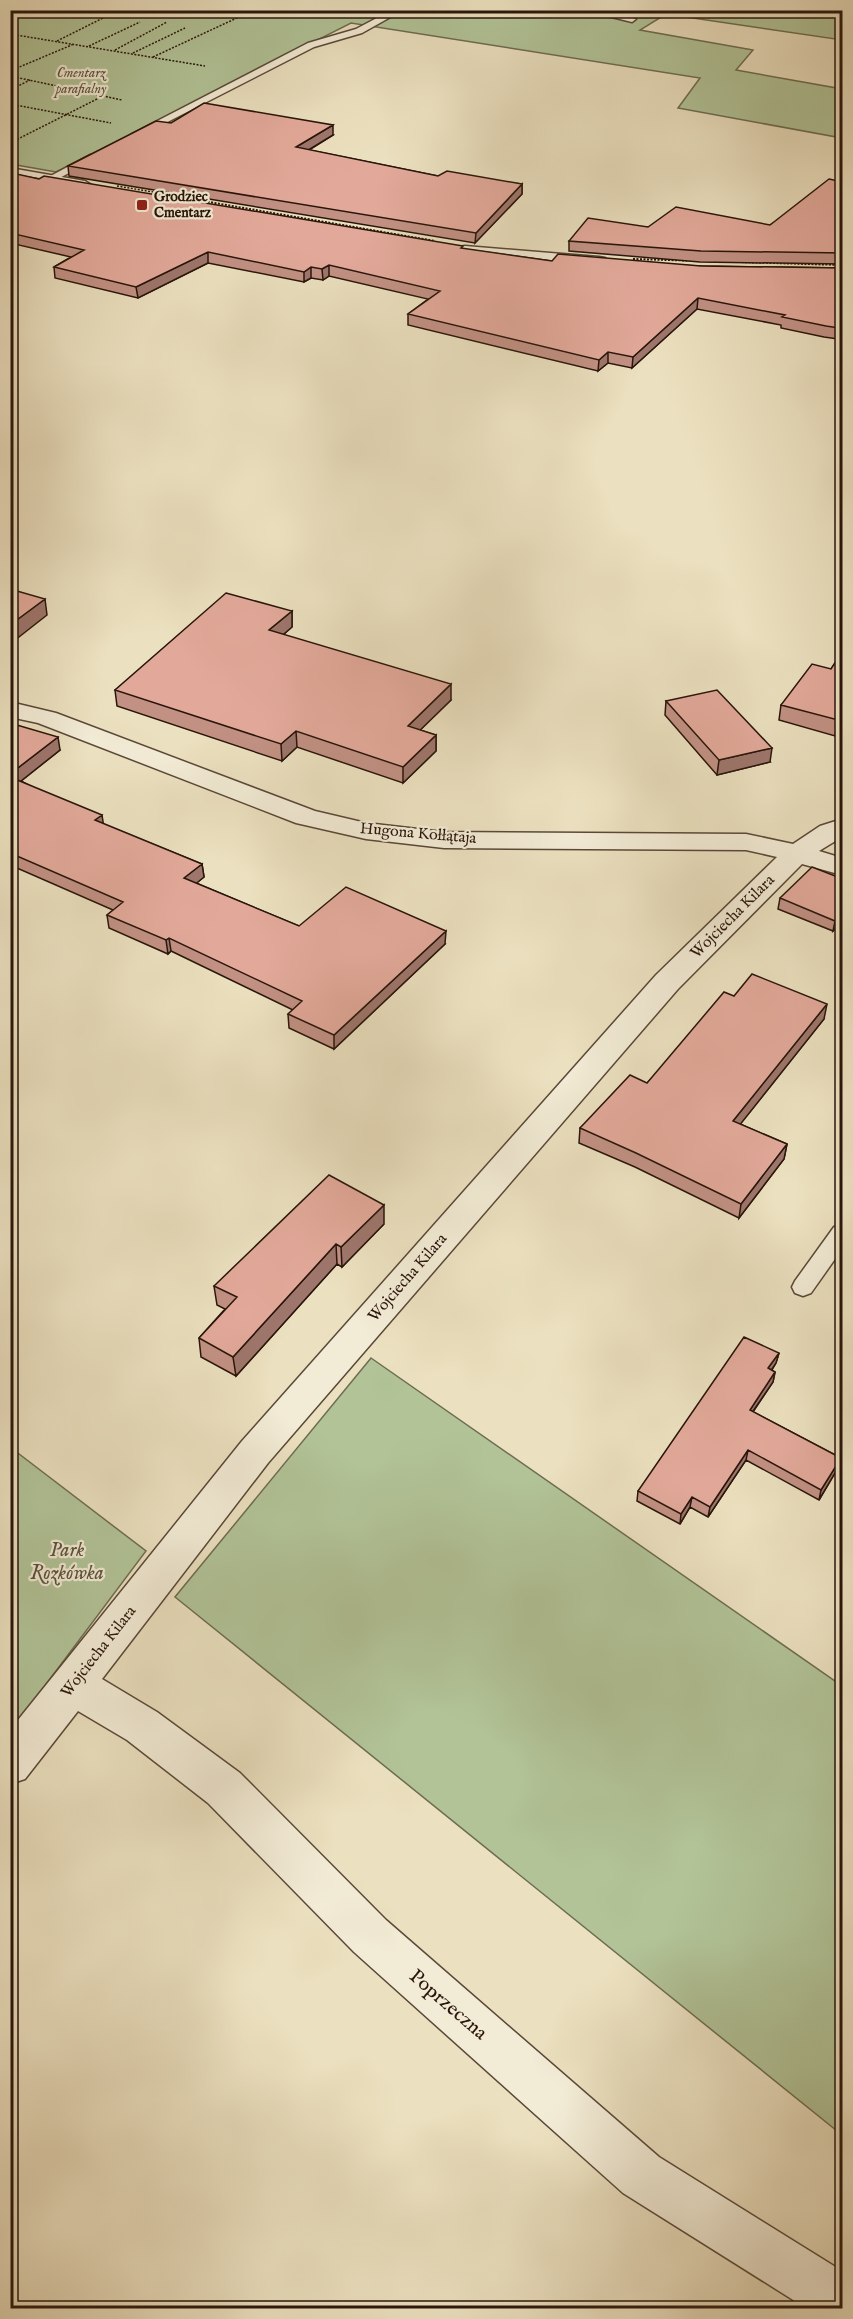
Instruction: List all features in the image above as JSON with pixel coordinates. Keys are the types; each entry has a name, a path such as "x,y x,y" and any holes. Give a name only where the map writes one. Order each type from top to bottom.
{"street":[{"path":"10,173 102,189"},
{"path":"444,248 617,263"},
{"name":"Hugona Kołłątaja","path":"10,709 47,718 306,817 366,831 444,840 746,842 797,853 843,867"},
{"name":"Wojciecha Kilara","path":"10,1764 255,1452 667,982 797,853 843,827"},
{"name":"Poprzeczna","path":"73,1685 142,1726 224,1788 370,1936 641,2175 843,2301"}],"lane":[{"path":"132,137 311,45 359,31 399,10"},
{"path":"587,10 632,19"},
{"path":"48,180 100,153"},
{"path":"803,1287 843,1233"}],"path":[{"path":"152,57 254,10"},
{"path":"56,41 112,13"},
{"path":"89,46 140,22"},
{"path":"115,51 167,22"},
{"path":"133,54 185,28"},
{"path":"10,34 207,67"},
{"path":"10,71 74,44"},
{"path":"11,77 122,100"},
{"path":"10,90 31,80"},
{"path":"10,142 104,96"},
{"path":"10,104 111,123"}],"green space":[{"name":"Cmentarz parafialny","path":"10,11 796,11 842,18 842,40 666,14 640,30 753,50 736,70 842,89 842,138 678,108 700,78 351,23 56,172 11,164"},
{"path":"371,1358 842,1686 842,2135 175,1597"},
{"name":"Park Rozkówka","path":"10,1447 146,1551 11,1731 10,1731"}],"building":[{"path":"204,103 333,125 296,147 438,176 447,171 522,184 476,233 68,166 156,121 171,123"},
{"path":"10,174 39,179 44,176 463,246 461,248 552,261 558,254 701,266 843,268 843,325 839,328 826,326 782,317 785,315 698,298 633,357 608,352 599,360 408,314 440,291 329,265 322,269 311,267 304,272 208,252 136,287 54,267 84,250 10,233"},
{"path":"829,179 843,182 843,253 701,251 569,241 588,218 648,227 676,207 770,225"},
{"path":"10,589 45,599 10,625"},
{"path":"226,593 292,611 269,630 451,684 408,726 436,735 403,767 296,731 281,744 115,690"},
{"path":"843,651 843,714 838,720 781,705 812,664 831,669"},
{"path":"717,690 772,748 719,760 666,701"},
{"path":"10,723 58,737 10,774"},
{"path":"10,777 102,815 95,820 202,864 184,878 299,926 346,887 446,931 334,1035 288,1014 302,1001 169,938 166,940 107,915 123,902 10,853"},
{"path":"812,867 843,879 843,913 835,921 780,898"},
{"path":"752,974 827,1004 733,1121 787,1144 741,1204 580,1128 630,1075 647,1083 724,992 734,996"},
{"path":"329,1175 384,1205 341,1247 336,1244 233,1357 199,1338 237,1297 214,1286"},
{"path":"744,1337 779,1353 768,1368 775,1372 750,1410 841,1458 821,1490 748,1450 710,1507 692,1497 681,1514 638,1491"}],"place":[{"name":"Grodziec Cmentarz","path":"142,205"}]}
